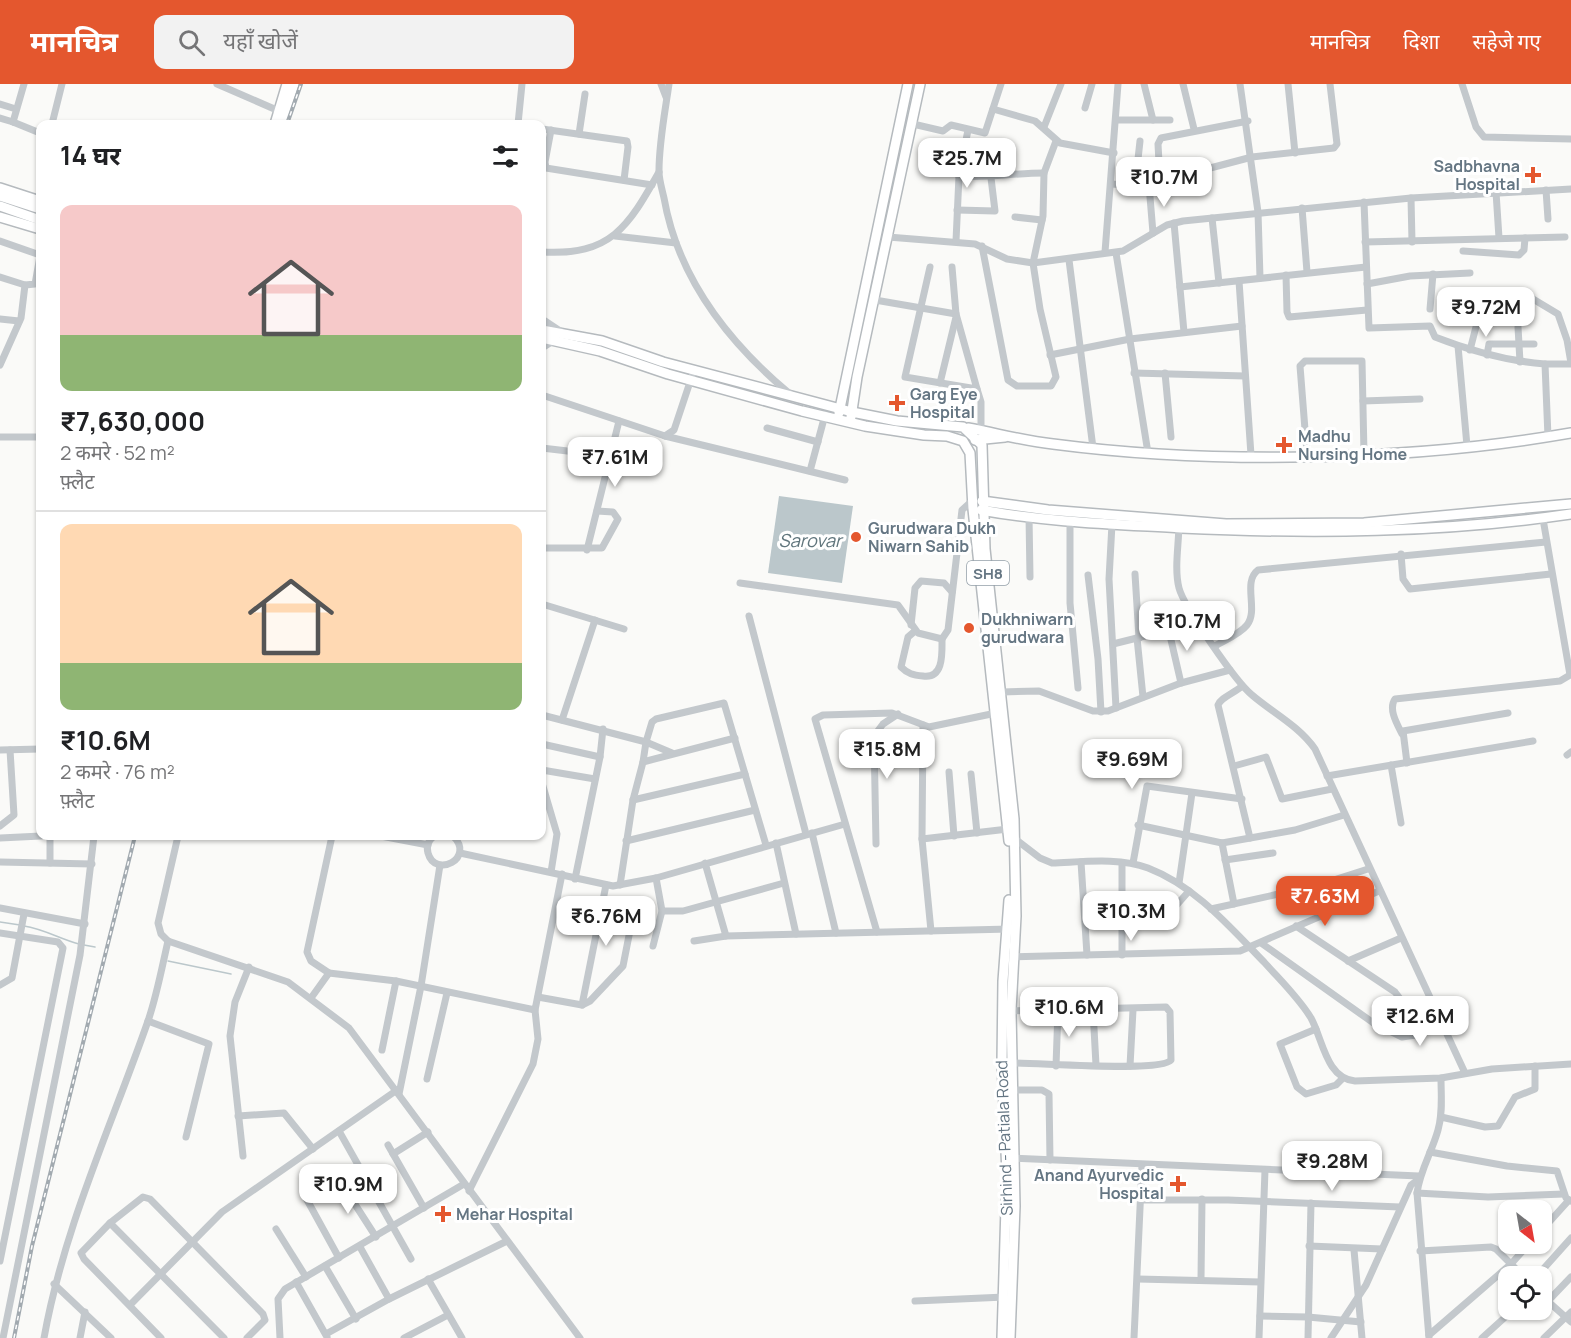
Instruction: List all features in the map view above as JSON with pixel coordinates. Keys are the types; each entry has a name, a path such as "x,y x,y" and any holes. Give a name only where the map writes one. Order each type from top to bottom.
{"main road":[{"path":"276,120 287,84"},
{"path":"282,120 294,84"},
{"path":"839,414 908,84"},
{"path":"851,417 857,377 920,84"},
{"path":"0,188 36,200"},
{"path":"0,196 36,208"},
{"path":"0,206 36,219"},
{"path":"0,217 36,228"},
{"path":"546,331 690,380 825,416 839,414"},
{"path":"546,337 557,335 602,341 663,362 792,396 839,414 924,435 947,436 963,441 980,435"},
{"path":"851,417 879,417 963,428 980,435 1148,453 1364,454 1467,446 1571,433"},
{"name":"SH8","path":"980,435 989,508 985,549 996,713 1008,829 1012,929"},
{"name":"SH8","path":"963,441 970,453 970,504 992,648"},
{"path":"970,504 1029,516 1112,524 1364,523 1571,504"},
{"path":"989,508 1025,507 1179,524 1348,533 1543,519 1571,514"},
{"path":"992,648 1002,692 1014,838 1012,929 1009,957 1013,1090 1010,1158 1015,1206 1010,1338"},
{"name":"Sirhind - Patiala Road","path":"1002,1338 1010,1158 1002,1063 1009,957"}],"street":[{"path":"13,122 24,84"},
{"path":"53,120 62,84"},
{"path":"217,84 279,111"},
{"path":"518,120 522,84"},
{"path":"661,84 667,100"},
{"path":"669,84 659,172 675,243 698,292 728,332 774,381 792,396"},
{"path":"913,124 944,131 951,125 985,133 1001,84"},
{"path":"1044,127 1061,84"},
{"path":"1084,108 1092,84"},
{"path":"1105,252 1118,84"},
{"path":"1144,84 1153,120"},
{"path":"1183,84 1194,129"},
{"path":"1240,84 1248,121 1258,212 1260,279"},
{"path":"1288,84 1295,153"},
{"path":"1111,184 1135,186 1149,184 1252,157 1336,147 1330,84"},
{"path":"1462,84 1476,127 1484,137 1571,139"},
{"path":"579,134 585,94"},
{"path":"0,104 16,109"},
{"path":"993,110 1035,121 1044,127 1056,141 1114,153"},
{"path":"0,118 36,131"},
{"path":"1116,120 1170,120"},
{"path":"1160,181 1158,140 1194,129 1248,121"},
{"path":"546,129 627,141 624,180"},
{"path":"956,241 959,176 968,129"},
{"path":"546,153 551,130"},
{"path":"982,246 1008,380 1017,386 1051,386 1056,377 1033,262 1042,220 1044,173 1056,141"},
{"path":"1135,186 1140,141"},
{"path":"546,168 652,184"},
{"path":"546,252 585,250 615,236 635,215 659,172"},
{"path":"959,176 991,178 1004,173 1044,173"},
{"path":"957,210 994,211 991,178"},
{"path":"1149,184 1154,233"},
{"path":"888,237 956,241 982,246 1007,259 1033,262 1069,260 1105,252 1116,253 1174,223 1364,202 1571,189"},
{"path":"1546,190 1548,219"},
{"path":"1496,192 1499,238"},
{"path":"1411,198 1412,242"},
{"path":"1364,202 1367,310 1372,330 1430,326 1434,336 1486,355 1520,362 1571,364 1569,339 1558,314 1533,299"},
{"path":"1302,208 1307,272"},
{"path":"1015,217 1042,220"},
{"path":"1212,218 1219,283"},
{"path":"1174,223 1184,332"},
{"path":"615,236 675,243"},
{"path":"1365,242 1565,237"},
{"path":"1463,251 1519,255 1523,253 1525,238"},
{"path":"0,241 36,254"},
{"path":"1116,253 1148,453"},
{"path":"1069,260 1093,448"},
{"path":"930,267 905,377 977,389"},
{"path":"952,267 956,314 981,402 980,435"},
{"path":"1180,287 1366,267"},
{"path":"1367,284 1433,274 1470,273"},
{"path":"1430,309 1433,274"},
{"path":"1286,275 1289,316 1367,310"},
{"path":"0,277 25,285 35,284 36,278"},
{"path":"1239,281 1251,455"},
{"path":"0,365 20,321 25,285"},
{"path":"875,300 956,314"},
{"path":"940,383 956,314"},
{"path":"0,319 20,321"},
{"path":"1470,350 1478,319"},
{"path":"546,323 557,335 546,345"},
{"path":"1050,355 1130,339 1242,327"},
{"path":"1518,327 1520,362"},
{"path":"1486,355 1489,344 1534,344"},
{"path":"1458,346 1467,446"},
{"path":"1307,455 1302,362 1362,361 1364,454"},
{"path":"1545,364 1548,437"},
{"path":"665,436 674,430 694,369"},
{"path":"1134,373 1245,376"},
{"path":"1165,373 1171,437"},
{"path":"546,396 665,436 845,480"},
{"path":"1363,401 1420,399"},
{"path":"810,471 825,416"},
{"path":"587,550 619,421"},
{"path":"767,428 818,442"},
{"path":"0,437 36,437"},
{"path":"546,448 610,456"},
{"path":"952,592 944,583 921,581 915,588 913,628 908,637 901,667 908,674 929,677 937,672 941,663 942,639 948,630 962,510 970,504"},
{"path":"546,548 587,550 602,548 618,519 613,512 597,511"},
{"path":"1029,516 1030,577"},
{"path":"1407,763 1402,734 1393,712 1392,705 1395,699 1568,678 1571,671 1551,574 1543,519"},
{"path":"1070,520 1070,603 1078,688"},
{"path":"1112,524 1109,579 1116,708"},
{"path":"1179,524 1177,577 1183,600 1242,686 1301,732 1315,749 1378,891 1465,1073"},
{"path":"1215,646 1244,629 1251,619 1251,579 1258,570 1401,554 1546,542"},
{"path":"1401,554 1403,579 1410,589 1551,574"},
{"path":"1135,574 1143,697"},
{"path":"1088,575 1098,658 1101,712"},
{"path":"740,583 897,605 913,628 927,637 942,639"},
{"path":"546,605 624,629"},
{"path":"1113,644 1168,627 1190,612"},
{"path":"749,616 836,933"},
{"path":"562,720 595,620"},
{"path":"1168,627 1181,683"},
{"path":"1002,692 1039,691 1101,712 1181,683 1230,670"},
{"path":"1242,686 1234,694 1221,699 1218,705 1250,838"},
{"path":"620,885 633,800 646,742 652,722 656,719 722,702 726,705 766,846"},
{"path":"1402,734 1407,729 1508,712"},
{"path":"877,932 815,719 823,715 898,714 923,725 936,726 996,713"},
{"path":"876,844 874,735 883,724 898,714"},
{"path":"546,717 603,729 646,742 672,753"},
{"path":"923,725 922,839 931,931"},
{"path":"575,879 600,757 603,729"},
{"path":"642,762 735,738"},
{"path":"1327,776 1533,741"},
{"path":"546,745 600,757"},
{"path":"0,750 36,749"},
{"path":"0,826 14,815 10,750"},
{"path":"1234,766 1266,758 1282,799 1332,789"},
{"path":"1391,765 1401,822"},
{"path":"546,771 595,779"},
{"path":"949,772 954,836"},
{"path":"633,800 745,774"},
{"path":"971,774 976,833"},
{"path":"1133,863 1138,825 1147,786 1242,800"},
{"path":"1179,883 1192,793"},
{"path":"546,797 557,834 551,872"},
{"path":"626,841 755,810"},
{"path":"1138,825 1184,837 1222,843 1295,830 1344,815"},
{"path":"460,853 562,874 575,879 606,885 620,885 656,878 845,824"},
{"path":"922,839 1008,829"},
{"path":"0,838 36,836"},
{"path":"1014,838 1046,861 1133,863 1179,883 1211,909 1293,993 1316,1029 1335,1073 1342,1079 1355,1081 1441,1078 1465,1073 1571,1064"},
{"path":"50,840 50,863"},
{"path":"3,1338 80,955 94,840"},
{"path":"177,840 158,924 162,934 168,941 288,982 349,1028 580,1338"},
{"path":"331,840 307,952 311,961 329,973 396,981 535,1010"},
{"path":"402,840 428,845"},
{"path":"431,840 428,845 429,856 440,865 452,863 460,853 460,844 456,840"},
{"path":"776,843 796,934"},
{"path":"1222,843 1234,904"},
{"path":"1225,860 1273,853"},
{"path":"0,862 92,864"},
{"path":"1081,862 1087,956"},
{"path":"705,863 726,936"},
{"path":"1122,863 1124,908 1122,955"},
{"path":"130,1305 227,1208 398,1092 421,986 440,865"},
{"path":"1211,909 1315,886 1368,869"},
{"path":"469,1191 533,1064 538,1039 535,1010 562,874"},
{"path":"653,946 662,911 656,878"},
{"path":"662,911 683,911 784,883"},
{"path":"582,1005 606,885"},
{"path":"1124,908 1174,908 1189,891"},
{"path":"1009,957 1225,953 1261,943 1378,891"},
{"path":"538,997 582,1005 590,1000 621,970 635,905"},
{"path":"0,908 23,917 85,924"},
{"path":"0,985 12,978 23,917"},
{"path":"1261,943 1372,1022 1402,1037 1416,1035 1418,1032 1414,1020 1399,995 1296,926"},
{"path":"694,941 726,936 1012,929"},
{"path":"0,933 20,934 58,942 63,948 0,1261"},
{"path":"1348,961 1401,938"},
{"path":"44,1338 54,1284 81,1197 148,1021 168,941"},
{"path":"243,1156 230,1036 236,1002 249,967"},
{"path":"311,998 329,973"},
{"path":"382,1050 396,981"},
{"path":"427,1079 447,993"},
{"path":"1002,1063 1130,1066 1162,1065 1171,1060 1169,1008 1161,1006 1133,1010 1011,1011"},
{"path":"1056,1066 1058,1010"},
{"path":"1093,1010 1096,1065"},
{"path":"1130,1066 1133,1010"},
{"path":"148,1021 209,1044 186,1137"},
{"path":"1316,1029 1280,1044 1297,1087 1306,1094 1330,1087 1342,1079"},
{"path":"1441,1117 1485,1127 1498,1126 1515,1097 1535,1089 1535,1066"},
{"path":"1429,1337 1420,1251 1417,1193 1419,1178 1441,1117 1441,1078"},
{"path":"1013,1090 1042,1090 1049,1094 1050,1160"},
{"path":"238,1116 284,1113 313,1149"},
{"path":"339,1131 411,1259"},
{"path":"393,1154 428,1132"},
{"path":"388,1145 424,1208"},
{"path":"1430,1152 1507,1166 1557,1171 1568,1198"},
{"path":"1010,1158 1419,1178"},
{"path":"1134,1338 1142,1165"},
{"path":"1259,1338 1264,1170"},
{"path":"1331,1338 1360,1297 1400,1208 1412,1185 1419,1178"},
{"path":"340,1181 376,1237"},
{"path":"280,1338 278,1299 281,1293 464,1184"},
{"path":"1417,1193 1568,1198"},
{"path":"161,1338 82,1257 83,1250 138,1199 147,1198 263,1314 265,1320 247,1338"},
{"path":"306,1198 339,1258"},
{"path":"1552,1218 1568,1198"},
{"path":"1140,1200 1202,1199 1400,1208"},
{"path":"1201,1279 1202,1199"},
{"path":"1308,1338 1311,1203"},
{"path":"110,1224 224,1338"},
{"path":"276,1229 306,1277"},
{"path":"1546,1266 1571,1239"},
{"path":"296,1282 327,1336 389,1299 507,1240"},
{"path":"1309,1246 1354,1250 1382,1249"},
{"path":"360,1247 389,1299"},
{"path":"1420,1251 1491,1247 1511,1264"},
{"path":"1354,1250 1362,1338"},
{"path":"1429,1337 1520,1254"},
{"path":"325,1266 356,1319"},
{"path":"1552,1293 1571,1277"},
{"path":"428,1279 462,1338"},
{"path":"1138,1279 1260,1282"},
{"path":"54,1284 110,1337"},
{"path":"915,1301 1005,1297"},
{"path":"1544,1338 1569,1317 1552,1304"},
{"path":"0,1309 8,1311"},
{"path":"80,1338 85,1312"},
{"path":"404,1338 448,1315"},
{"path":"1260,1316 1308,1317 1361,1322"},
{"path":"1482,1338 1502,1320"}],"water":[{"name":"Sarovar","path":"779,496 853,506 842,583 768,573"}],"waterway":[{"path":"0,922 20,925"},
{"path":"24,926 79,944"},
{"path":"84,945 95,947"},
{"path":"168,961 231,974"}],"railway":[{"path":"288,120 301,84"},
{"path":"14,1338 32,1246 134,840"}],"place":[{"name":"Sadbhavna Hospital","path":"1533,175"},
{"name":"Garg Eye Hospital","path":"897,403"},
{"name":"Madhu Nursing Home","path":"1284,445"},
{"name":"Gurudwara Dukh Niwarn Sahib","path":"856,537"},
{"name":"Dukhniwarn gurudwara","path":"969,628"},
{"name":"Anand Ayurvedic Hospital","path":"1178,1184"},
{"name":"Mehar Hospital","path":"443,1214"}]}
